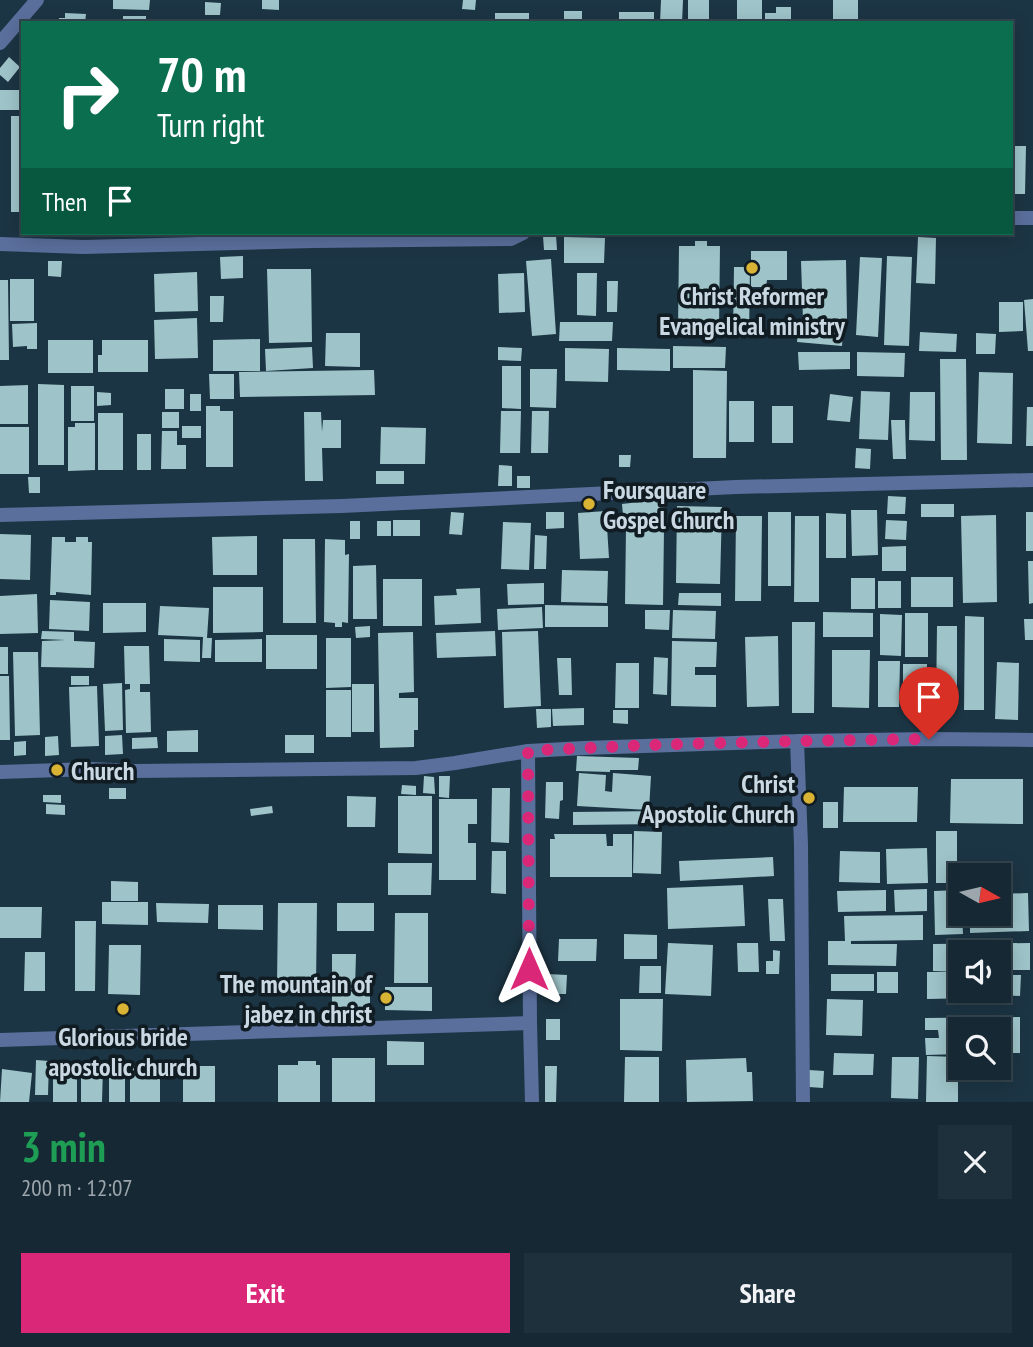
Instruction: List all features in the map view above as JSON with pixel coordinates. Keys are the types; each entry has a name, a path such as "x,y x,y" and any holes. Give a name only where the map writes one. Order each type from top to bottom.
{"street":[{"path":"0,43 37,0"},
{"path":"1013,218 1033,218"},
{"path":"0,244 83,247 511,239 519,235"},
{"path":"0,515 342,506 736,487 1033,480"},
{"path":"0,772 91,769 134,771 416,768 528,751 584,748 797,741 1033,740"},
{"path":"797,741 802,845 803,1102"},
{"path":"528,751 532,1102"},
{"path":"0,1040 530,1023"}],"building":[{"path":"113,0 150,0 149,10 113,9"},
{"path":"262,0 279,0 279,10 262,9"},
{"path":"463,0 476,0 475,10 462,9"},
{"path":"661,0 683,0 682,21 660,21"},
{"path":"688,0 709,0 709,21 688,21"},
{"path":"737,0 762,0 762,21 737,21"},
{"path":"833,0 858,0 858,21 833,21"},
{"path":"205,2 221,3 220,15 205,15"},
{"path":"776,7 791,7 791,21 765,21 765,13 776,13"},
{"path":"564,11 582,11 582,21 564,21"},
{"path":"619,12 654,12 654,21 619,21"},
{"path":"65,13 86,14 85,21 59,21 59,18 65,18"},
{"path":"495,13 529,13 529,21 495,21"},
{"path":"123,16 146,16 146,21 123,21"},
{"path":"9,57 20,67 8,82 0,75 0,68"},
{"path":"0,90 21,90 21,110 0,110"},
{"path":"11,116 21,116 21,212 11,212"},
{"path":"1013,146 1026,146 1025,194 1013,194"},
{"path":"556,235 557,250 544,250 543,236"},
{"path":"564,237 605,238 604,263 564,263"},
{"path":"918,237 936,238 935,284 916,283"},
{"path":"695,241 707,241 707,246 720,246 719,330 678,330 679,246 695,246"},
{"path":"751,251 787,251 787,280 767,280 766,287 751,287"},
{"path":"243,256 243,278 221,279 220,257"},
{"path":"887,256 912,257 909,346 884,345"},
{"path":"860,257 882,258 878,337 856,335"},
{"path":"551,259 556,334 532,336 526,261"},
{"path":"846,260 847,319 803,320 801,261"},
{"path":"48,261 62,261 61,277 48,276"},
{"path":"734,267 750,267 749,338 733,338"},
{"path":"267,269 311,269 312,342 269,343"},
{"path":"197,272 198,311 155,312 154,274"},
{"path":"524,273 525,312 499,313 498,274"},
{"path":"577,273 597,273 596,316 577,315"},
{"path":"10,279 34,279 34,321 10,321"},
{"path":"0,280 8,280 9,360 0,360"},
{"path":"607,281 618,281 617,312 607,312"},
{"path":"210,296 224,296 223,322 210,322"},
{"path":"1033,299 1033,351 1028,351 1024,300"},
{"path":"999,302 1023,302 1023,331 999,332"},
{"path":"197,318 198,358 155,359 154,320"},
{"path":"560,322 613,322 612,341 559,341"},
{"path":"37,323 37,349 27,349 27,346 13,347 12,324"},
{"path":"799,323 832,326 831,330 843,331 842,346 797,342"},
{"path":"920,332 957,334 956,352 919,351"},
{"path":"326,333 360,333 360,367 325,366"},
{"path":"976,333 996,334 995,354 976,354"},
{"path":"260,339 260,371 213,371 213,340"},
{"path":"48,340 93,340 93,373 48,373"},
{"path":"102,340 148,340 148,372 98,372 98,355 102,355"},
{"path":"673,346 726,347 725,368 673,368"},
{"path":"312,347 313,368 266,371 265,349"},
{"path":"498,347 522,348 521,361 498,360"},
{"path":"565,348 609,349 608,382 565,381"},
{"path":"617,348 670,349 670,371 617,370"},
{"path":"798,352 850,352 850,369 799,370"},
{"path":"857,352 905,353 904,377 857,376"},
{"path":"940,359 966,359 967,460 941,460"},
{"path":"502,366 521,366 521,409 502,408"},
{"path":"530,369 557,369 556,408 530,407"},
{"path":"374,370 375,395 240,397 239,372"},
{"path":"693,370 727,371 726,458 693,458"},
{"path":"979,372 1013,373 1012,444 977,443"},
{"path":"209,374 234,374 234,399 210,399"},
{"path":"38,384 64,385 64,465 38,465"},
{"path":"28,385 28,424 0,424 0,386"},
{"path":"71,386 94,386 94,421 71,421"},
{"path":"165,389 184,389 184,409 165,409"},
{"path":"861,391 890,392 888,440 859,439"},
{"path":"97,392 111,393 111,405 97,406"},
{"path":"910,392 935,392 935,441 909,440"},
{"path":"190,394 201,394 201,411 190,411"},
{"path":"830,394 853,397 850,422 827,420"},
{"path":"729,401 754,401 754,442 729,442"},
{"path":"206,406 220,406 220,411 233,411 233,467 206,467"},
{"path":"772,406 793,406 793,443 772,443"},
{"path":"1027,407 1033,407 1033,446 1026,446"},
{"path":"501,411 521,411 520,453 500,453"},
{"path":"532,411 549,411 548,453 531,453"},
{"path":"162,412 179,412 179,428 162,428"},
{"path":"304,412 321,412 322,432 323,420 341,420 341,448 322,448 323,481 305,481"},
{"path":"98,413 123,413 123,470 98,470"},
{"path":"891,420 905,420 906,459 893,459"},
{"path":"75,423 95,423 95,470 68,471 68,427 75,427"},
{"path":"182,426 201,426 201,438 182,438"},
{"path":"0,427 29,427 29,474 0,474"},
{"path":"381,427 426,428 425,464 380,464"},
{"path":"162,431 177,431 177,445 186,445 186,469 161,469"},
{"path":"137,434 151,434 151,470 137,470"},
{"path":"856,448 871,449 870,469 855,468"},
{"path":"619,455 631,455 630,467 619,467"},
{"path":"499,465 512,466 512,486 498,486"},
{"path":"376,471 404,471 404,484 376,484"},
{"path":"517,476 530,476 530,488 517,488"},
{"path":"28,477 40,477 40,493 29,493"},
{"path":"888,496 906,497 905,514 887,514"},
{"path":"664,499 666,523 624,527 622,504"},
{"path":"921,504 954,504 954,517 921,517"},
{"path":"677,506 722,507 720,584 676,583"},
{"path":"851,510 877,510 878,555 852,556"},
{"path":"606,511 609,558 580,559 578,513"},
{"path":"451,512 464,513 462,535 449,534"},
{"path":"546,512 564,512 564,528 546,529"},
{"path":"768,512 791,512 791,586 768,586"},
{"path":"1026,512 1033,512 1033,551 1026,551"},
{"path":"826,513 846,514 846,558 826,558"},
{"path":"996,515 997,602 963,603 961,516"},
{"path":"736,516 762,516 761,601 735,601"},
{"path":"795,516 819,516 819,602 794,602"},
{"path":"393,520 420,520 420,536 393,536"},
{"path":"886,520 907,521 906,540 885,539"},
{"path":"350,521 360,521 360,539 350,539"},
{"path":"377,521 391,521 391,536 377,536"},
{"path":"503,522 531,523 529,570 501,569"},
{"path":"626,528 664,529 663,605 625,604"},
{"path":"0,534 31,535 30,580 0,579"},
{"path":"535,535 547,536 546,569 534,569"},
{"path":"257,536 257,575 213,575 212,537"},
{"path":"52,537 65,537 65,542 76,542 76,537 88,537 88,542 92,542 91,595 56,592 56,595 50,595"},
{"path":"283,539 315,539 316,623 283,623"},
{"path":"325,539 345,540 345,555 349,554 348,623 342,622 342,627 324,622"},
{"path":"906,546 906,571 882,571 882,547"},
{"path":"1028,561 1033,561 1033,603 1029,604"},
{"path":"376,565 377,619 353,619 353,566"},
{"path":"562,570 608,571 607,603 561,602"},
{"path":"911,577 953,577 953,607 911,607"},
{"path":"851,578 875,578 875,609 851,609"},
{"path":"383,579 422,579 422,626 383,626"},
{"path":"878,581 901,581 901,608 878,608"},
{"path":"544,583 544,604 508,605 507,584"},
{"path":"213,587 263,587 263,632 213,633"},
{"path":"480,588 481,623 435,625 434,596 457,595 456,589"},
{"path":"679,593 721,593 721,606 678,605"},
{"path":"37,594 38,633 0,634 0,596"},
{"path":"50,600 90,602 89,631 49,629"},
{"path":"103,603 146,603 146,632 103,633"},
{"path":"545,605 608,606 608,627 545,627"},
{"path":"160,606 209,608 207,638 212,638 211,658 202,658 203,637 158,635"},
{"path":"542,607 543,628 498,630 497,609"},
{"path":"645,610 670,610 669,630 645,629"},
{"path":"673,610 716,611 715,639 672,638"},
{"path":"823,612 873,613 873,637 823,637"},
{"path":"905,613 928,613 928,657 905,657"},
{"path":"880,614 902,615 901,656 880,655"},
{"path":"965,616 984,617 984,710 964,710"},
{"path":"1024,619 1033,619 1033,640 1025,640"},
{"path":"792,622 815,622 814,713 792,713"},
{"path":"370,626 370,637 356,638 355,627"},
{"path":"937,626 957,626 957,707 936,707"},
{"path":"42,631 74,632 74,641 95,642 94,668 41,667 42,641 66,640 41,639"},
{"path":"495,631 496,656 437,658 436,633"},
{"path":"538,631 541,706 504,708 502,632"},
{"path":"413,632 414,692 399,693 399,698 418,698 418,730 414,730 414,747 380,748 378,633"},
{"path":"266,635 317,635 317,669 266,669"},
{"path":"778,636 779,706 747,707 745,637"},
{"path":"326,638 351,638 351,687 326,688"},
{"path":"164,639 200,640 200,662 164,661"},
{"path":"262,639 262,662 215,662 215,640"},
{"path":"672,641 717,642 716,667 695,667 695,675 716,675 716,707 671,706"},
{"path":"124,646 149,646 150,684 140,684 140,692 150,692 151,732 126,733 125,690 130,689 130,684 125,684"},
{"path":"0,647 8,647 8,674 0,674"},
{"path":"832,650 870,650 869,708 832,707"},
{"path":"13,652 38,652 40,735 15,736"},
{"path":"654,657 668,658 667,695 653,694"},
{"path":"557,658 571,658 572,695 559,695"},
{"path":"878,661 900,661 899,707 878,707"},
{"path":"997,662 1019,663 1018,720 995,719"},
{"path":"616,663 639,663 639,708 615,708"},
{"path":"903,664 927,664 927,707 903,706"},
{"path":"0,676 9,676 10,740 0,740"},
{"path":"71,676 89,676 89,685 71,685"},
{"path":"122,683 123,730 105,731 103,684"},
{"path":"352,684 374,684 374,732 352,732"},
{"path":"97,686 99,746 71,747 69,687"},
{"path":"326,690 351,690 351,737 326,737"},
{"path":"584,708 584,725 553,726 552,709"},
{"path":"536,709 551,709 551,727 537,728"},
{"path":"613,710 628,710 628,724 613,723"},
{"path":"198,730 198,752 167,752 167,731"},
{"path":"122,735 123,754 105,755 105,736"},
{"path":"285,735 314,735 314,753 285,753"},
{"path":"58,736 59,755 45,756 45,737"},
{"path":"157,737 158,748 132,749 132,738"},
{"path":"26,741 26,755 14,756 14,742"},
{"path":"577,756 639,758 638,770 576,771"},
{"path":"579,773 606,775 605,791 612,792 613,773 651,776 649,810 577,806"},
{"path":"424,776 434,777 435,794 423,793"},
{"path":"439,776 450,776 449,798 439,797"},
{"path":"951,779 1023,779 1023,824 950,823"},
{"path":"546,782 563,782 559,819 545,818"},
{"path":"402,785 416,786 416,795 401,794"},
{"path":"844,787 918,787 917,822 843,822"},
{"path":"109,788 126,788 126,799 109,799"},
{"path":"492,788 510,788 509,843 491,842"},
{"path":"43,795 61,795 61,803 43,802"},
{"path":"347,796 376,797 375,827 347,827"},
{"path":"398,796 432,796 432,854 398,853"},
{"path":"439,799 477,799 477,824 468,824 468,843 476,843 476,880 439,880"},
{"path":"823,802 838,802 838,828 823,828"},
{"path":"46,804 65,805 65,815 46,814"},
{"path":"272,806 273,813 251,816 250,809"},
{"path":"662,811 662,824 573,825 573,812"},
{"path":"634,831 662,832 661,874 633,873"},
{"path":"936,831 957,831 957,863 948,863 948,883 936,883"},
{"path":"554,834 606,834 607,846 613,846 613,834 632,834 632,877 550,877 550,839 555,839"},
{"path":"927,848 928,883 887,884 886,849"},
{"path":"492,851 506,851 506,894 491,893"},
{"path":"840,851 880,852 880,883 839,882"},
{"path":"773,857 774,876 680,881 679,861"},
{"path":"388,863 432,863 431,895 388,895"},
{"path":"111,881 138,882 138,901 111,901"},
{"path":"743,885 745,926 668,929 667,888"},
{"path":"927,889 927,911 895,912 894,890"},
{"path":"886,890 886,911 838,912 837,891"},
{"path":"948,890 948,926 963,926 963,934 935,935 934,891"},
{"path":"1028,893 1029,931 970,933 970,926 1012,926 1012,894"},
{"path":"768,899 783,899 785,941 770,941"},
{"path":"102,902 148,902 148,925 102,924"},
{"path":"156,903 209,904 208,923 157,922"},
{"path":"278,903 317,903 316,987 277,986"},
{"path":"337,903 374,903 374,931 337,931"},
{"path":"218,905 263,905 263,930 218,929"},
{"path":"0,907 42,907 41,938 0,938"},
{"path":"395,913 428,913 428,983 394,983"},
{"path":"923,915 923,940 851,941 851,944 897,944 896,966 828,965 828,941 845,941 844,916"},
{"path":"75,921 96,921 95,991 75,991"},
{"path":"624,934 657,935 657,959 624,959"},
{"path":"559,939 597,939 596,961 558,961"},
{"path":"668,943 713,945 711,996 665,994"},
{"path":"737,943 758,943 759,972 738,972"},
{"path":"1011,943 1030,943 1030,970 1011,970"},
{"path":"933,944 948,944 948,972 933,971"},
{"path":"109,945 141,945 140,995 108,994"},
{"path":"773,950 780,951 779,974 766,974 766,961 773,961"},
{"path":"25,952 45,952 45,991 24,991"},
{"path":"332,954 356,954 355,990 332,990"},
{"path":"640,966 661,966 661,993 639,993"},
{"path":"877,972 898,972 898,993 877,993"},
{"path":"927,972 948,972 948,999 927,999"},
{"path":"547,974 567,975 566,994 547,994"},
{"path":"831,974 874,974 874,991 831,991"},
{"path":"1011,975 1021,975 1020,996 1011,995"},
{"path":"385,987 432,987 432,1011 385,1010"},
{"path":"332,991 370,992 370,1011 332,1011"},
{"path":"620,999 663,999 662,1051 620,1050"},
{"path":"827,999 863,1000 862,1036 826,1035"},
{"path":"1011,1017 1020,1017 1020,1053 1011,1053"},
{"path":"925,1018 948,1018 948,1054 926,1055 925,1038 939,1038 938,1030 925,1030"},
{"path":"546,1019 560,1019 560,1040 546,1040"},
{"path":"387,1041 424,1042 424,1065 387,1065"},
{"path":"834,1053 874,1054 873,1075 833,1075"},
{"path":"927,1056 948,1057 948,1080 958,1080 958,1102 926,1102"},
{"path":"625,1057 659,1057 659,1102 624,1102"},
{"path":"892,1057 919,1057 918,1099 891,1098"},
{"path":"332,1058 375,1058 375,1102 332,1102"},
{"path":"746,1058 747,1072 752,1072 753,1101 687,1102 686,1060"},
{"path":"36,1060 49,1061 48,1095 35,1095"},
{"path":"298,1061 316,1061 316,1065 320,1065 320,1102 278,1102 278,1065 298,1065"},
{"path":"109,1065 125,1065 125,1102 109,1102"},
{"path":"130,1065 160,1065 160,1102 130,1102"},
{"path":"183,1066 215,1066 215,1102 183,1102"},
{"path":"545,1066 557,1066 556,1102 545,1102"},
{"path":"81,1067 103,1067 102,1102 81,1102"},
{"path":"2,1069 32,1073 29,1102 0,1102"},
{"path":"809,1070 824,1071 823,1088 809,1087"},
{"path":"53,1071 77,1071 77,1102 53,1102"}],"place":[{"name":"Christ Reformer Evangelical ministry","path":"752,268"},
{"name":"Foursquare Gospel Church","path":"589,504"},
{"name":"Church","path":"57,770"},
{"name":"Christ Apostolic Church","path":"809,798"},
{"name":"The mountain of jabez in christ","path":"386,998"},
{"name":"Glorious bride apostolic church","path":"123,1009"}],"route":[{"path":"529,969 528,751 929,739"}]}
